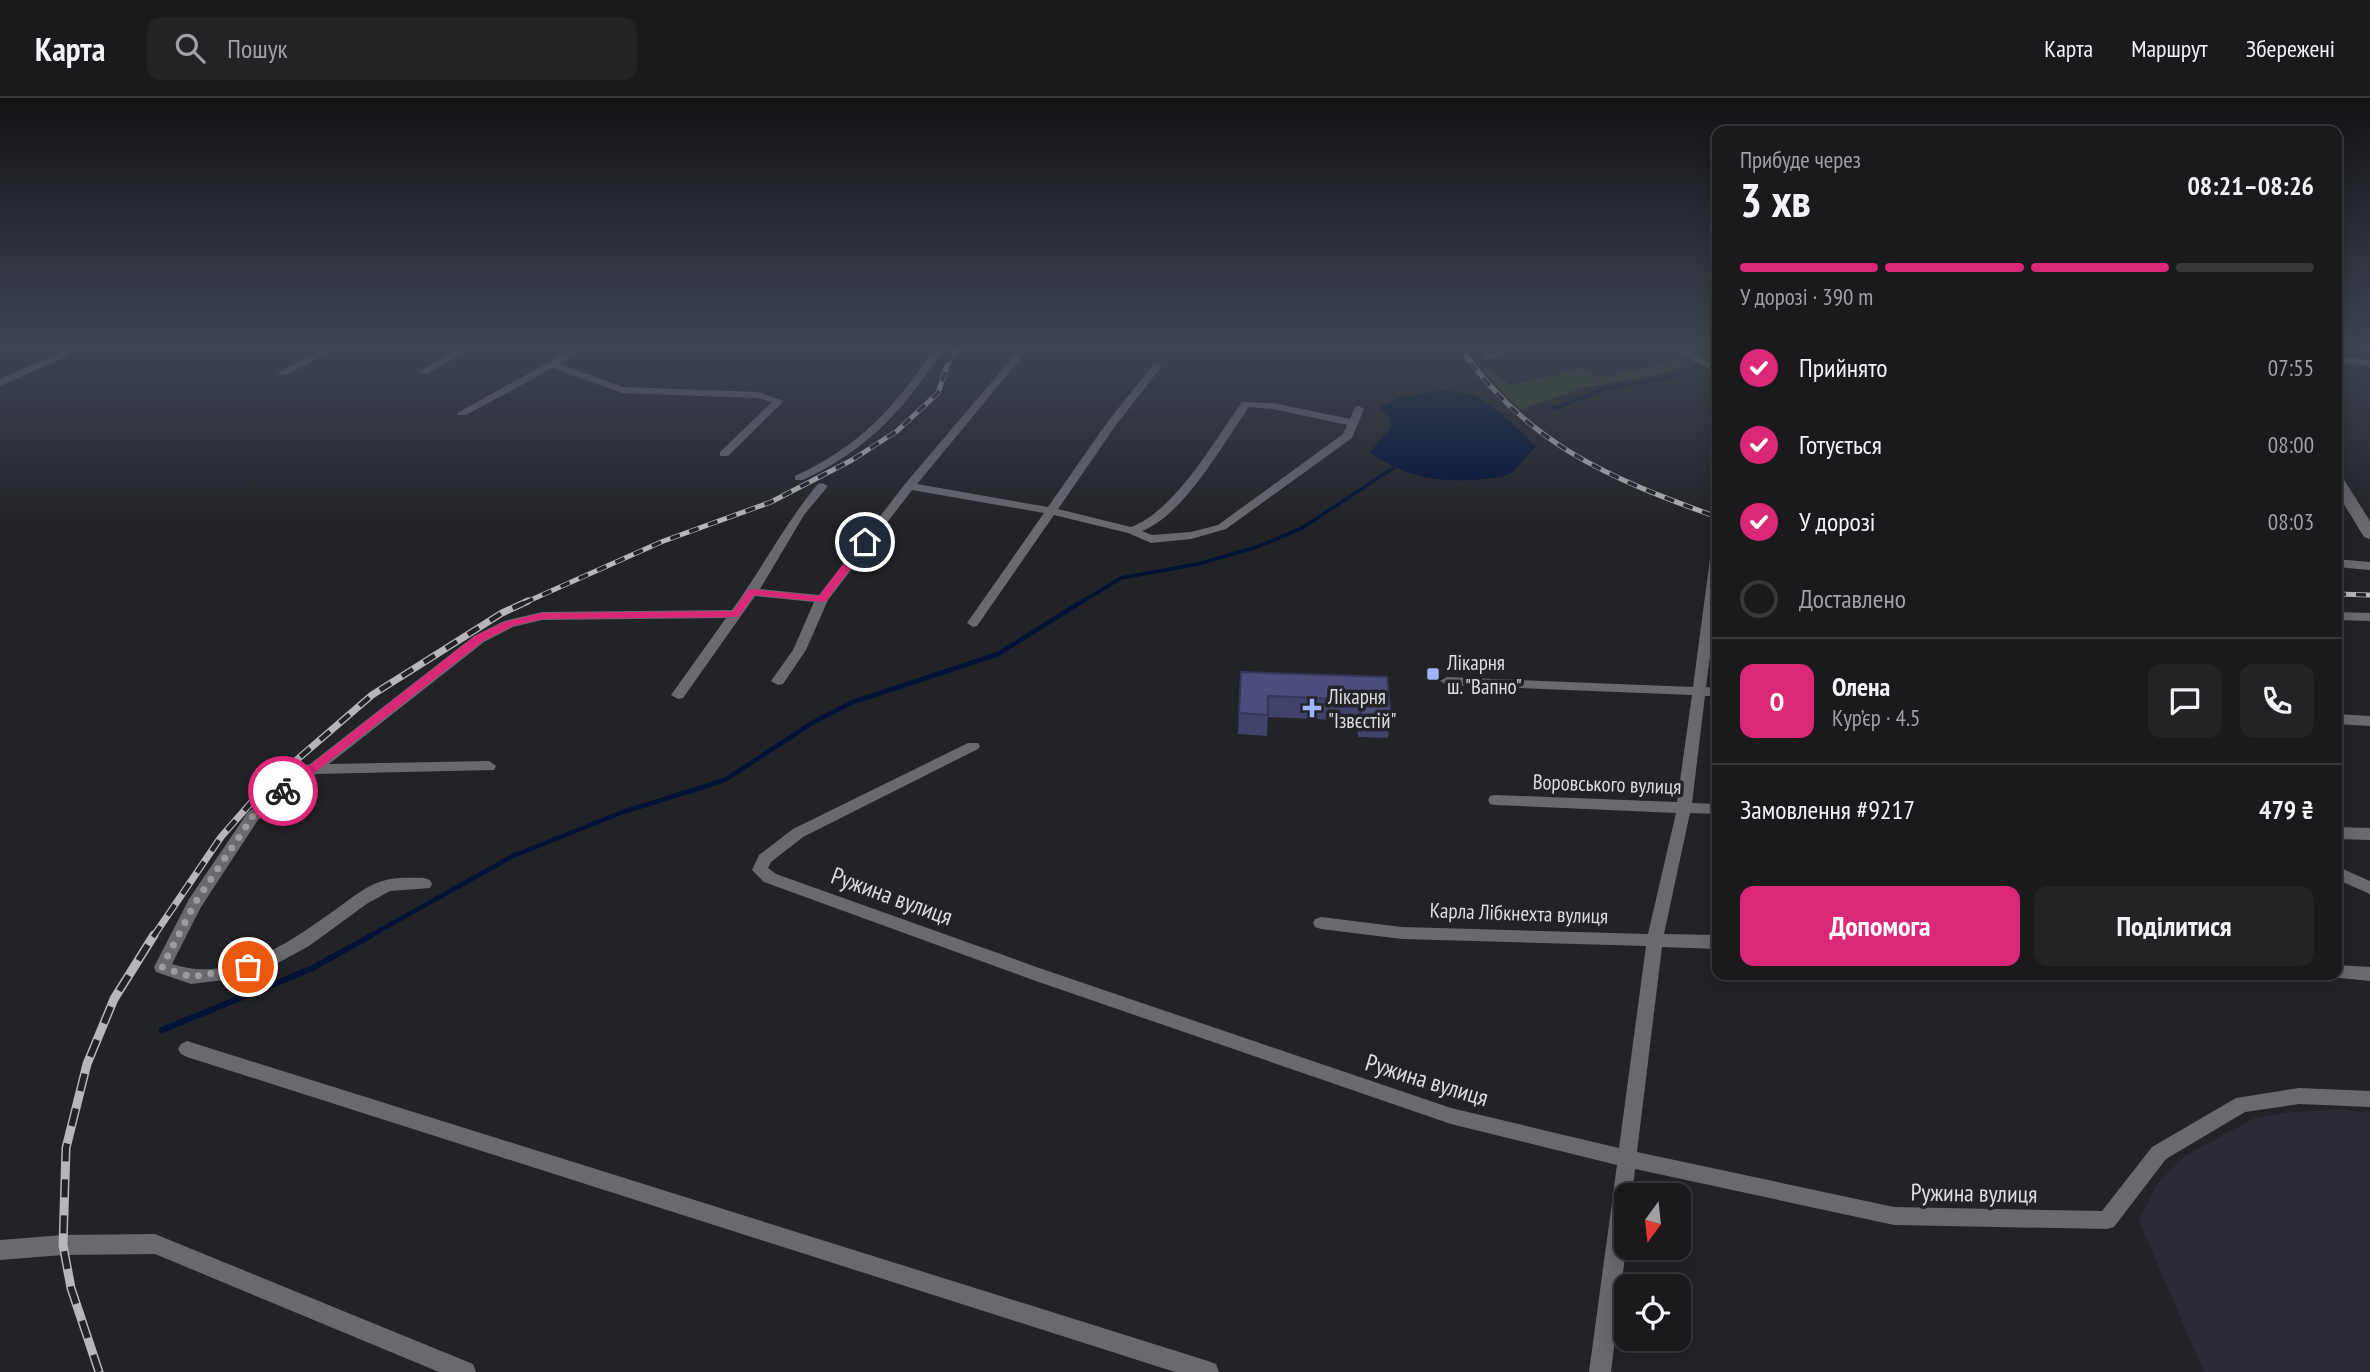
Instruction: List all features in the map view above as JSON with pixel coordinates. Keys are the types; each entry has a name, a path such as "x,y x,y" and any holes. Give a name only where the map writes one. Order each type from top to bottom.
{"main road":[{"path":"2342,488 2370,534"}],"street":[{"path":"462,413 476,405"},
{"path":"724,453 774,405"},
{"path":"799,478 842,457 878,429 899,405"},
{"path":"778,681 799,650 822,599 908,486 976,405"},
{"path":"973,622 1126,405"},
{"path":"1132,530 1145,526 1177,500 1245,405"},
{"path":"1259,405 1353,423"},
{"path":"908,486 1053,511 1132,530 1151,539 1191,535 1222,527 1325,455 1348,436 1359,409"},
{"path":"678,695 751,592 799,514 822,486"},
{"path":"2342,564 2370,566"},
{"path":"1600,1372 1655,940 1684,808 1712,586"},
{"path":"751,592 822,599"},
{"path":"424,884 388,885 362,899 303,941 265,963 232,972 191,977 162,967 195,903 253,816 309,769 479,639 509,624 542,616 736,614"},
{"path":"2342,616 2370,617"},
{"path":"1447,681 1712,692"},
{"path":"2342,719 2370,721"},
{"name":"Ружина вулиця","path":"973,746 798,833 764,859 760,870 770,878 1039,975 1451,1116 1628,1159 1894,1216 2107,1220 2159,1153 2242,1104 2299,1096 2370,1099"},
{"path":"309,769 489,766"},
{"name":"Воровського вулиця","path":"1495,800 1712,809"},
{"path":"2342,833 2370,834"},
{"path":"2342,875 2370,888"},
{"name":"Карла Лібкнехта вулиця","path":"1321,923 1402,933 1712,943"},
{"path":"2342,972 2370,974"},
{"path":"187,1049 1208,1372"},
{"path":"0,1250 63,1245 155,1244 465,1372"}],"shaded area":[{"path":"2340,1109 2370,1113 2370,1372 2204,1372 2139,1221 2157,1184 2186,1155 2255,1118 2282,1113"}],"green space":[{"path":"1516,405 1533,405 1520,410"}],"water":[{"path":"1490,405 1536,446 1513,472 1505,476 1469,480 1434,479 1401,470 1370,452 1391,427 1390,417 1378,407"}],"building":[{"path":"1241,672 1387,677 1391,717 1361,716 1360,700 1268,696 1268,715 1239,713"}],"waterway":[{"path":"1553,409 1562,405"},
{"path":"1080,603 1121,578 1198,564 1257,547 1302,528 1398,465"},
{"path":"368,937 513,856 620,813 725,780 812,723 853,702 998,654 1083,601"},
{"path":"162,1030 313,968 372,935"}],"railway":[{"path":"524,603 661,542 771,502 852,460 897,431 925,405"},
{"path":"1509,405 1542,433 1606,472 1712,515"},
{"path":"2342,594 2370,595"},
{"path":"153,937 221,837 263,789 372,695 502,613 528,601"},
{"path":"99,1372 71,1288 63,1245 66,1148 87,1064 114,999 154,935"}],"way so far":[{"path":"248,967 232,972 191,977 162,967 195,903 253,816 283,791"}],"place":[{"name":"Лікарня ш. \"Вапно\"","path":"1433,674"},
{"name":"Лікарня \"Ізвєстій\"","path":"1312,708"}],"route":[{"path":"283,791 479,639 509,624 542,616 736,614 751,592 822,599 865,542"}]}
